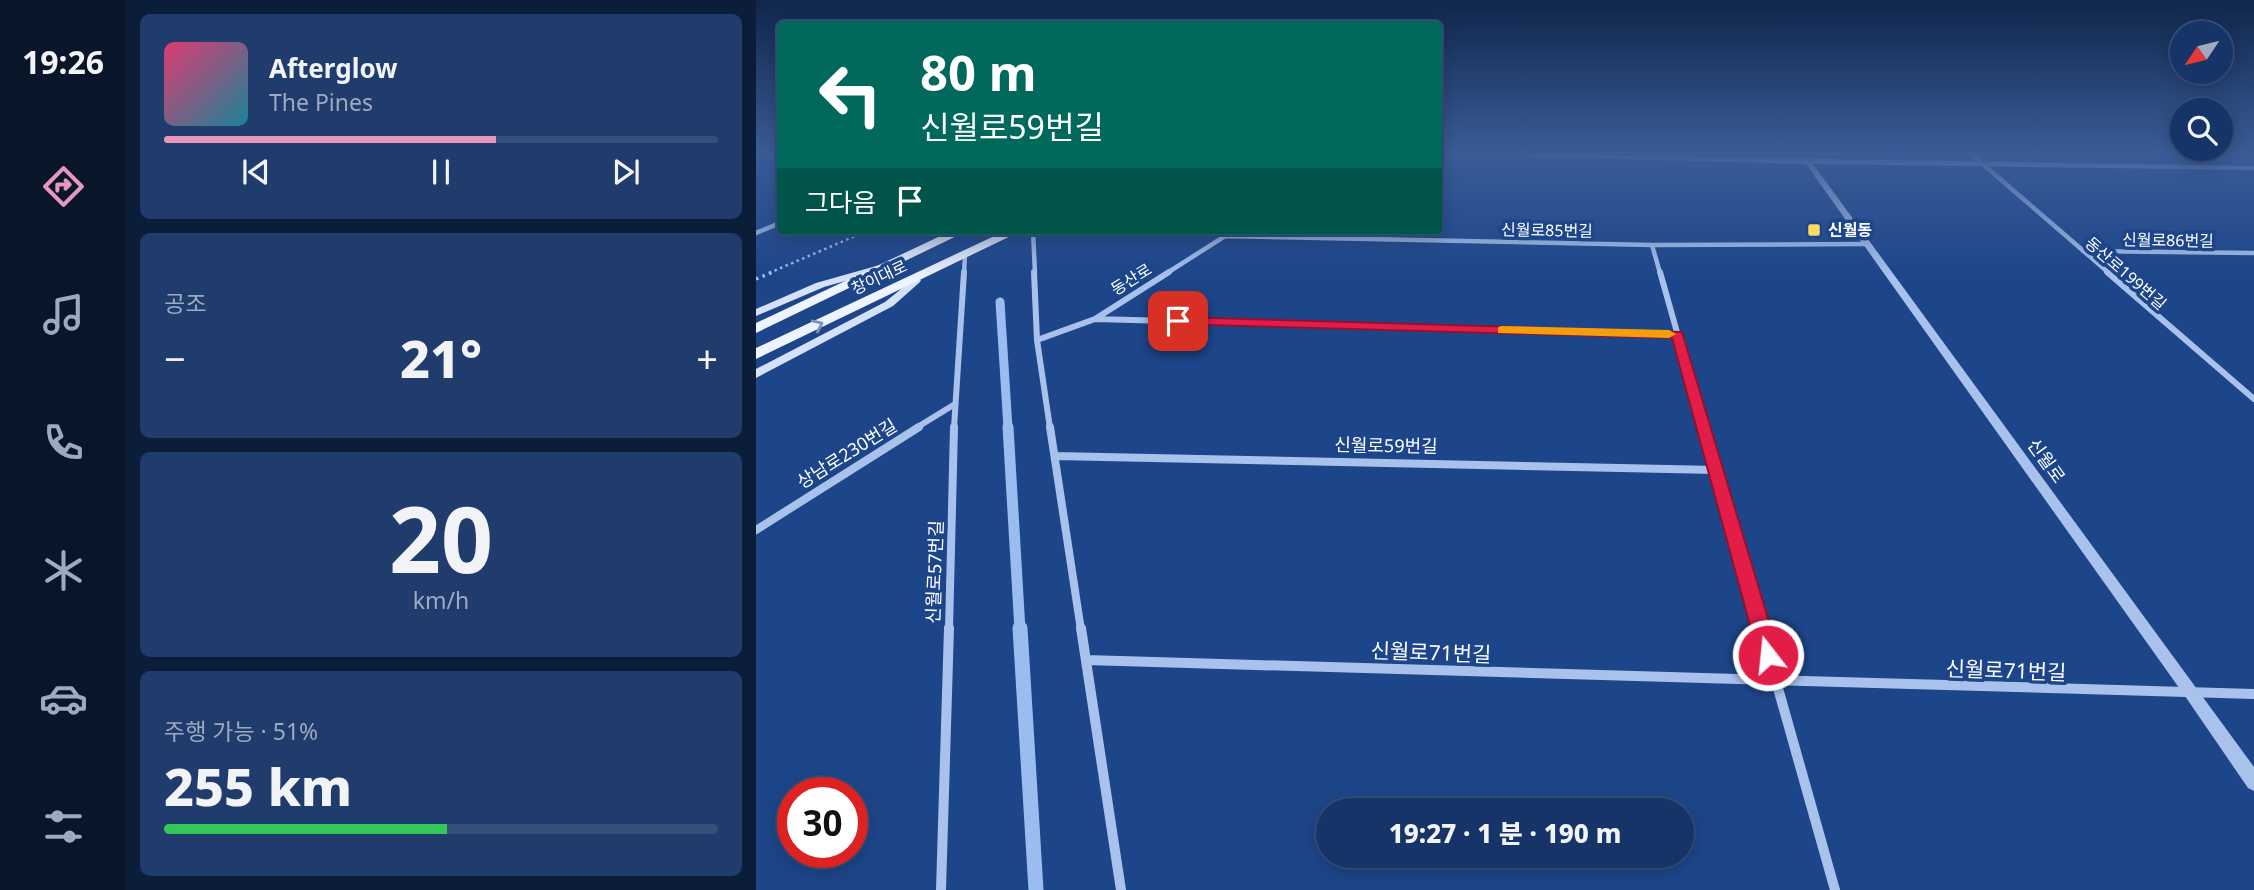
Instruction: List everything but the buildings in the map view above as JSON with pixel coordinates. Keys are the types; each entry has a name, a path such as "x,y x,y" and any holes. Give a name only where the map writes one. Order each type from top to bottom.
{"main road":[{"name":"창이대로","path":"756,329 953,235"},
{"name":"창이대로","path":"756,354 1007,235"},
{"path":"756,313 820,285 894,263"},
{"path":"756,374 889,304 916,280"}],"street":[{"name":"신월로","path":"1831,195 2254,782"},
{"name":"동산로199번길","path":"2016,195 2254,399"},
{"path":"758,231 777,224"},
{"path":"1033,235 1037,340 1121,890"},
{"name":"신월로85번길","path":"1225,236 1652,245 1867,244"},
{"name":"동산로","path":"1037,340 1095,319 1225,236"},
{"path":"1652,245 1835,890"},
{"name":"신월로86번길","path":"2082,251 2254,253"},
{"name":"신월로57번길","path":"941,890 955,404 965,255"},
{"path":"1095,319 1677,335"},
{"name":"상남로230번길","path":"756,530 955,404"},
{"name":"신월로59번길","path":"1055,456 1716,470"},
{"name":"신월로71번길","path":"1086,660 2254,694"}],"path":[{"path":"756,279 858,235"}],"waterway":[{"path":"1000,302 1008,428"},
{"path":"1008,427 1020,630"},
{"path":"1020,628 1036,890"}],"slow traffic":[{"path":"1502,330 1669,334"}],"place":[{"name":"신월동","path":"1814,230"}],"route":[{"path":"1178,321 1677,335 1768,655"}]}
